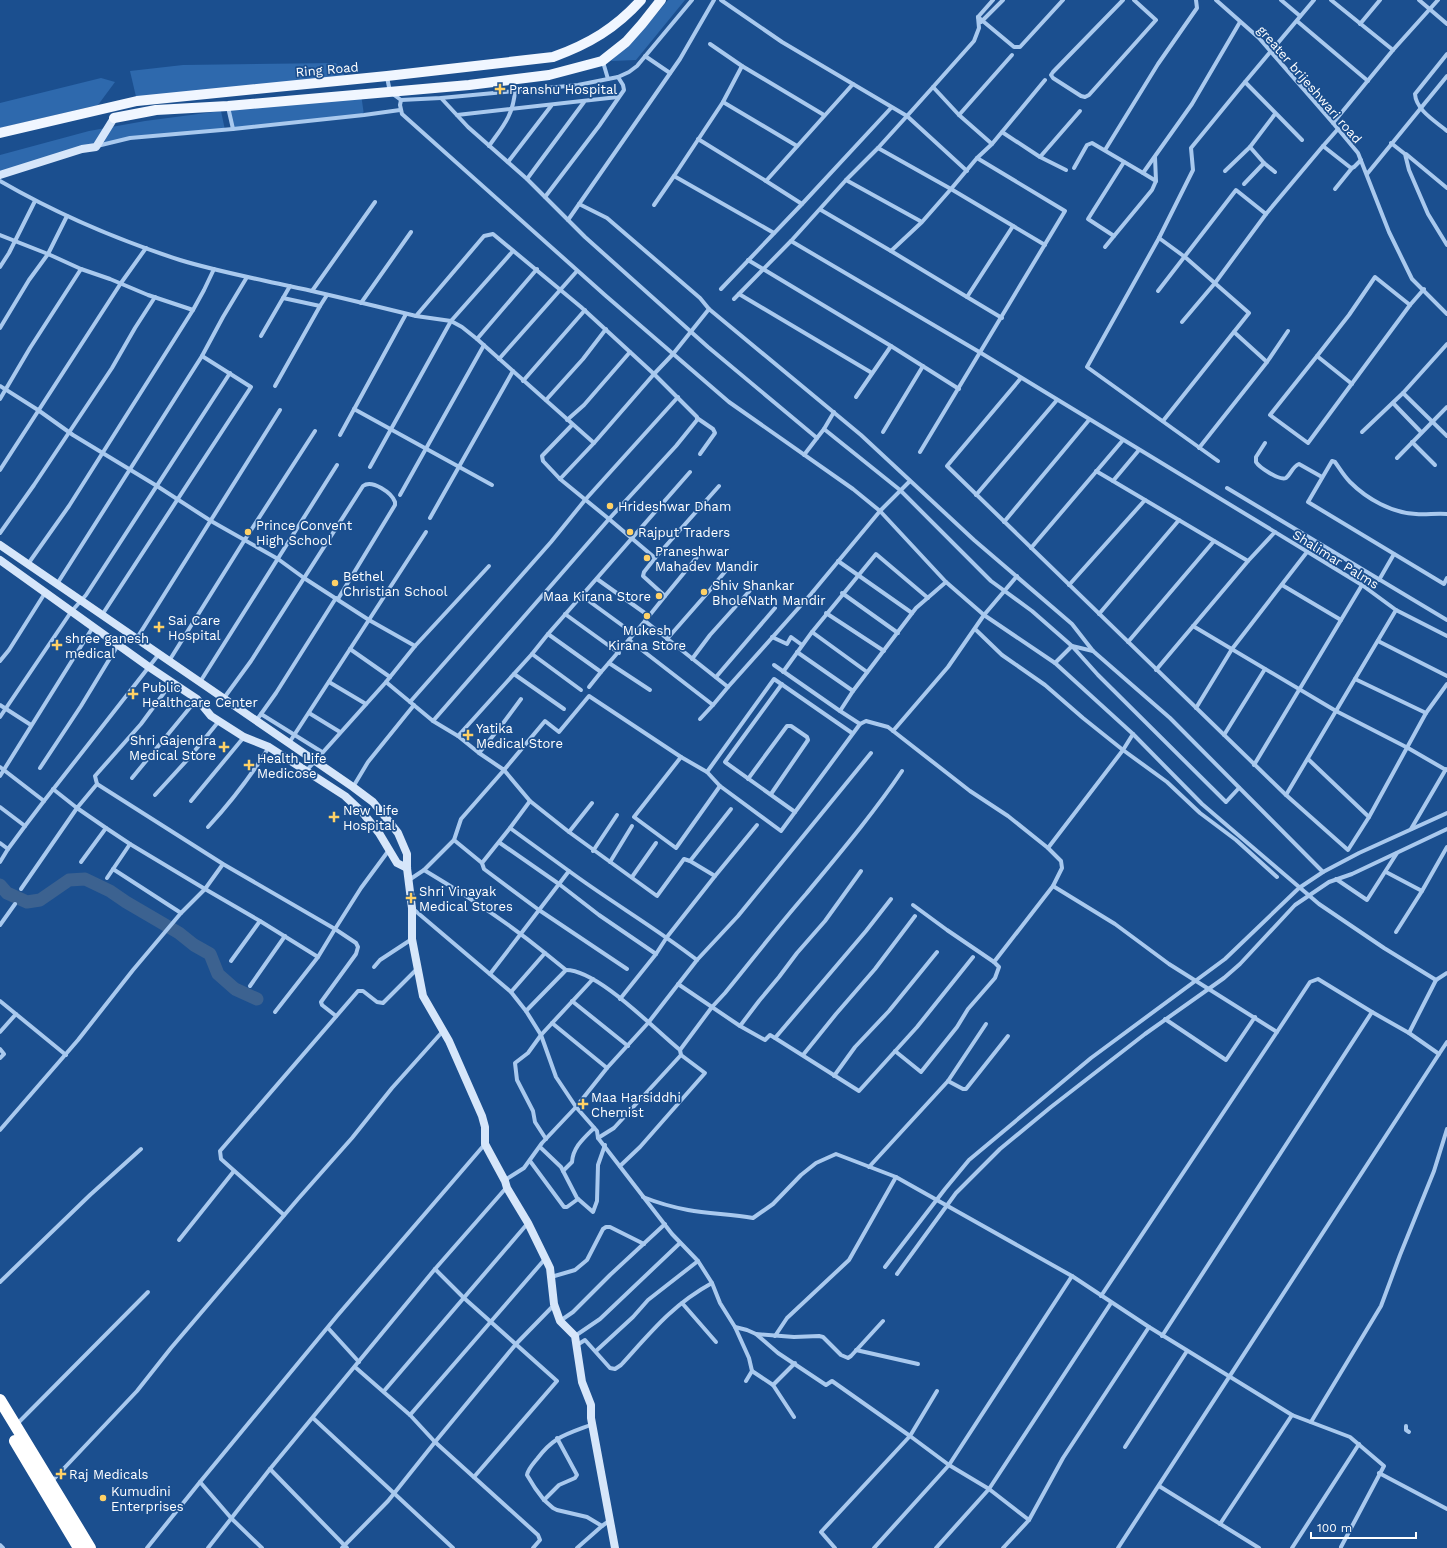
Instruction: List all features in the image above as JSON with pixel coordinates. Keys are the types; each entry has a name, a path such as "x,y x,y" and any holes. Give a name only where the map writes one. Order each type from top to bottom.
{"highway":[{"path":"0,1400 50,1482 58,1506 79,1548"},
{"path":"0,1414 58,1506 90,1548"}],"main road":[{"name":"Ring Road","path":"0,133 137,101 386,76 553,57 576,48 602,34 622,19 641,0"},
{"path":"114,118 156,110 228,106 469,85 549,75 602,61 626,42 661,0"}],"street":[{"path":"386,76 390,92 401,100 441,98 578,85 618,77 628,72 645,56 692,0"},
{"path":"568,220 670,72 714,0"},
{"path":"722,0 782,42 907,116 967,171"},
{"path":"993,0 978,17 981,22 1014,47 1020,47 1063,0"},
{"path":"734,299 792,241 846,180 907,116 974,41 981,22 1003,0"},
{"path":"1123,0 1053,72 1051,75 1053,78 1081,96 1085,97 1089,94 1156,20 1134,0"},
{"path":"1105,150 1158,64 1197,8 1196,0"},
{"name":"greater brijeshwari road","path":"1216,0 1259,38 1358,153 1389,232 1412,279 1447,313"},
{"path":"1281,0 1300,16"},
{"path":"1218,461 1087,367 1159,238 1193,170 1191,148 1314,0"},
{"path":"1331,0 1393,50"},
{"path":"1360,24 1380,0"},
{"path":"1419,0 1447,24"},
{"path":"1333,123 1393,50 1438,0"},
{"path":"1297,21 1368,81"},
{"path":"1144,173 1192,104 1240,22"},
{"path":"710,44 742,66 824,115"},
{"path":"1447,54 1415,94 1415,100 1420,108 1447,131"},
{"path":"959,115 1012,55"},
{"path":"645,56 670,72"},
{"path":"602,61 608,79"},
{"path":"654,205 723,102 742,66"},
{"path":"1367,174 1447,76"},
{"path":"545,197 599,126 624,90 618,77"},
{"path":"891,251 922,222 992,144 1046,80"},
{"path":"1245,82 1302,140"},
{"path":"766,180 853,84"},
{"path":"933,87 959,115 992,144"},
{"path":"489,146 506,121 512,109 515,91"},
{"path":"441,98 489,146 508,162 568,220 691,332 817,438"},
{"path":"457,115 618,98"},
{"path":"401,100 400,110 402,114 577,271 729,402 853,489 880,511 946,582 984,615 1055,663 1133,734 1202,804 1299,888 1319,904 1384,948 1436,980"},
{"path":"527,180 584,102"},
{"path":"723,102 797,146"},
{"path":"228,106 233,129"},
{"path":"508,162 551,106"},
{"path":"721,289 892,108"},
{"path":"0,175 82,150 130,138 233,129 400,110"},
{"path":"1040,157 1080,111"},
{"path":"1225,171 1250,147 1275,114"},
{"path":"96,147 114,118"},
{"path":"1182,322 1215,283 1266,214 1338,129"},
{"path":"1002,132 1040,157 1066,170"},
{"path":"698,139 766,180 802,204"},
{"path":"1074,168 1090,143 1092,143 1156,181"},
{"path":"1391,143 1447,188"},
{"path":"1323,146 1349,168 1352,168"},
{"path":"1250,147 1264,163 1275,172"},
{"path":"878,148 951,189 1045,245"},
{"path":"1405,154 1409,170 1428,214 1447,245"},
{"path":"1105,247 1152,190 1156,181 1155,156"},
{"path":"920,452 981,354 1065,211 978,158"},
{"path":"1334,189 1361,160"},
{"path":"1114,236 1088,219 1124,162"},
{"path":"1244,184 1264,163"},
{"path":"674,176 774,234"},
{"path":"846,180 922,222"},
{"path":"0,181 35,202 67,216 146,248 181,260 406,314 451,321 462,327 484,345 594,444"},
{"path":"1158,291 1236,190 1266,214"},
{"path":"0,267 35,202"},
{"path":"312,291 375,202"},
{"path":"579,204 607,218 700,298 709,309 834,412 895,466 974,540 1072,624 1093,651 1170,718 1323,872"},
{"path":"821,210 1002,318"},
{"path":"0,328 29,280 48,254 67,216"},
{"path":"968,297 1013,226"},
{"path":"361,303 411,232"},
{"path":"416,316 484,236 493,234 585,310 678,397 697,418 713,430 715,433 700,454"},
{"path":"0,235 48,254 80,269 193,310"},
{"path":"1159,238 1185,257 1249,313 1163,421"},
{"name":"Shalimar Palms","path":"792,241 1362,585 1396,610 1447,636"},
{"path":"0,470 121,283 146,248"},
{"path":"370,466 451,321 513,251"},
{"path":"748,260 891,346 959,389"},
{"path":"0,399 80,269"},
{"path":"28,564 69,506 193,310 214,269"},
{"path":"477,339 537,269"},
{"path":"499,359 577,271"},
{"path":"57,584 202,356 247,277"},
{"path":"1410,304 1375,277 1318,356 1270,415 1308,443 1410,304 1424,289"},
{"path":"261,336 290,286"},
{"path":"739,294 872,374"},
{"path":"275,386 326,295"},
{"path":"0,533 112,368 155,297"},
{"path":"283,298 320,306"},
{"path":"560,479 594,444 673,354 709,309"},
{"path":"523,381 585,310"},
{"path":"340,435 406,314"},
{"path":"546,400 583,359 606,329"},
{"path":"1199,448 1267,362 1288,331"},
{"path":"1234,332 1267,362"},
{"path":"1362,432 1403,394 1447,344"},
{"path":"400,495 484,345"},
{"path":"856,398 891,346"},
{"path":"567,420 584,405 630,352"},
{"path":"102,615 251,387 202,356"},
{"path":"1318,356 1352,384"},
{"path":"883,432 923,366"},
{"path":"430,518 513,371"},
{"path":"0,717 71,612 81,601 230,373"},
{"path":"1021,378 947,466 1254,765 1348,850 1369,817 1426,713 1447,684"},
{"path":"0,386 129,470 244,541 278,559 304,578 414,646"},
{"path":"1403,394 1447,436"},
{"path":"353,787 368,762 412,703 585,500 678,397"},
{"path":"976,495 1057,400"},
{"path":"1393,403 1421,432"},
{"path":"1397,458 1432,421 1447,408"},
{"path":"354,409 492,485"},
{"path":"136,639 280,410"},
{"path":"804,455 824,429 834,412"},
{"path":"433,721 609,519 676,446 697,418"},
{"path":"1004,522 1089,420"},
{"path":"572,425 542,456 543,461 560,479 654,558"},
{"path":"824,429 900,490 991,581 1032,611 1072,646 1098,675 1226,802 1240,788"},
{"path":"169,661 315,431"},
{"path":"1031,548 1123,440"},
{"path":"1412,442 1435,465"},
{"path":"1265,443 1256,457 1256,462 1258,465 1282,479 1287,477 1295,466 1299,464 1322,478"},
{"path":"1113,480 1139,450"},
{"path":"1447,514 1402,513 1382,505 1366,496 1350,482 1335,462 1332,461 1308,502 1444,584 1447,578"},
{"path":"200,682 337,465"},
{"path":"1096,471 1248,562"},
{"path":"458,736 532,654 565,614 690,472"},
{"path":"700,719 880,511 910,480"},
{"path":"224,699 251,661 363,486 368,483 375,485 394,498 395,505 337,599 259,718"},
{"path":"664,596 643,576 644,572 654,558 719,486"},
{"path":"1227,488 1447,620"},
{"path":"1069,585 1145,500"},
{"path":"1099,614 1179,520"},
{"path":"288,743 370,620 426,532"},
{"path":"1156,670 1275,532"},
{"path":"1128,642 1214,541"},
{"path":"0,545 224,699 294,735 322,752"},
{"path":"589,687 619,653 702,551"},
{"path":"1196,708 1232,649 1307,552"},
{"path":"783,672 826,613 876,554 928,598"},
{"path":"1379,580 1394,554"},
{"path":"0,560 71,612 197,699 212,716 219,721 244,737 269,747 307,770 345,796 363,813 390,850 396,863 407,868"},
{"path":"838,561 912,613"},
{"path":"307,770 314,760 386,682 414,646 489,566"},
{"path":"667,639 701,602 728,568"},
{"path":"893,731 948,667 984,615 1016,576"},
{"path":"597,579 649,616"},
{"path":"840,711 853,690 912,613 946,582"},
{"path":"1282,585 1341,620"},
{"path":"1254,765 1362,585"},
{"path":"692,659 710,635 754,586"},
{"path":"0,662 45,593"},
{"path":"842,593 898,633"},
{"path":"582,596 634,634"},
{"path":"716,677 775,608"},
{"path":"1286,795 1396,610"},
{"path":"826,613 884,651"},
{"path":"565,614 619,653"},
{"path":"645,621 728,687"},
{"path":"1193,626 1336,711 1446,769 1411,829"},
{"path":"0,776 2,768 93,627"},
{"path":"975,629 1002,655 1045,685 1123,750 1167,782 1200,813 1236,840 1277,877"},
{"path":"812,632 867,672"},
{"path":"548,634 601,672"},
{"path":"772,637 787,644 791,637 802,645"},
{"path":"629,640 713,705"},
{"path":"1378,641 1447,676"},
{"path":"40,768 81,706 118,645"},
{"path":"1072,646 1093,651"},
{"path":"1055,663 1072,646"},
{"path":"350,649 390,676"},
{"path":"798,652 853,690"},
{"path":"0,862 53,789 159,654"},
{"path":"532,654 581,690"},
{"path":"609,663 650,690"},
{"path":"774,666 860,724"},
{"path":"1224,735 1265,669"},
{"path":"514,674 564,709"},
{"path":"707,772 774,679 852,733"},
{"path":"1355,679 1426,713"},
{"path":"172,682 141,724 95,776 97,784 223,864 335,929 356,943 358,947 356,954 321,1003 336,1016"},
{"path":"329,682 366,704"},
{"path":"386,682 433,721 458,736 504,770 530,801 593,851 657,896 684,859 715,876"},
{"path":"725,762 782,684"},
{"path":"409,880 424,870 454,840 461,819 545,721 559,732 589,696 681,757 707,772 720,786 781,832 852,733 860,724 866,721 888,727 970,791 1008,816 1048,848 1061,861 1062,868 1053,886 994,962"},
{"path":"132,778 197,699"},
{"path":"479,753 521,699"},
{"path":"0,705 31,725"},
{"path":"309,713 340,732"},
{"path":"259,718 288,743 373,802 398,833 407,854 407,868 412,908 412,939 423,996 449,1041 482,1116 485,1127 486,1144 550,1268 554,1304 560,1321 576,1340 582,1382 591,1405 615,1548"},
{"path":"155,795 188,759 219,721"},
{"path":"748,779 788,726 791,726 807,737 808,740 770,794"},
{"path":"1048,848 1123,750 1133,734"},
{"path":"191,801 244,737"},
{"path":"208,827 225,809 246,782 269,747"},
{"path":"208,1548 270,1469 355,1368 435,1269 506,1184 524,1168 546,1139 576,1107 607,1068 648,1023 697,960 738,916 871,752"},
{"path":"681,757 634,817 676,848 720,786"},
{"path":"718,757 795,812"},
{"path":"1308,759 1369,817"},
{"path":"2,768 44,801"},
{"path":"598,1138 614,1128 680,1052 712,1007 832,863 882,800 902,771"},
{"path":"21,890 77,808 97,784"},
{"path":"53,789 77,808 130,844 318,957"},
{"path":"482,864 500,843 530,801"},
{"path":"569,832 592,802"},
{"path":"0,807 25,826"},
{"path":"690,861 732,809"},
{"path":"885,1267 936,1200 969,1160 1092,1058 1225,959 1299,888 1323,872 1359,853 1447,813"},
{"path":"593,851 617,815"},
{"path":"620,999 715,876 757,825"},
{"path":"610,862 632,826"},
{"path":"81,862 106,828"},
{"path":"510,828 569,871 667,937 697,960"},
{"path":"897,1274 956,1193 1000,1149 1050,1107 1240,964 1296,905 1329,882 1352,874 1447,829"},
{"path":"454,840 482,864 484,869 539,910 627,969"},
{"path":"0,843 8,849"},
{"path":"500,843 559,884 599,915 656,954"},
{"path":"632,877 656,843"},
{"path":"107,878 130,844"},
{"path":"1396,932 1422,891 1447,847"},
{"path":"275,1012 318,957 361,888 390,850"},
{"path":"1336,880 1367,900 1386,872 1397,852"},
{"path":"0,1130 78,1040 133,970 181,913 205,889 223,864"},
{"path":"113,869 181,913"},
{"path":"424,870 451,886 521,933 566,970 580,972 593,979 620,999 705,1073 640,1146 620,1166"},
{"path":"490,974 569,871"},
{"path":"740,1026 797,953 825,921 861,871"},
{"path":"1386,872 1422,891"},
{"path":"1053,886 1115,924 1169,964 1277,1032"},
{"path":"775,1038 891,899"},
{"path":"0,925 15,904"},
{"path":"895,1050 921,1072 957,1027 968,1010 995,978 999,967 913,905"},
{"path":"412,908 511,992 526,1011 541,1035 556,1076 576,1107 597,1131 598,1138 605,1145 643,1198 680,1243 698,1261 712,1283 720,1303 735,1327 752,1371 773,1385 794,1416"},
{"path":"803,1055 875,969 915,916"},
{"path":"231,961 260,921"},
{"path":"250,986 284,936"},
{"path":"374,967 380,960 412,939"},
{"path":"834,1076 855,1047 889,1011 937,952"},
{"path":"511,992 546,953"},
{"path":"678,984 740,1026 765,1040 770,1035 834,1076 847,1082 859,1091 917,1027 973,957"},
{"path":"284,1215 221,1159 220,1151 358,991 360,990 377,1002 383,1003 418,968"},
{"path":"526,1011 566,970"},
{"path":"1409,1033 1436,980 1447,973"},
{"path":"546,1139 535,1122 533,1111 517,1080 515,1063 528,1053 541,1035 593,979"},
{"path":"1101,1296 1310,982 1318,979 1409,1033 1439,1054"},
{"path":"0,1001 66,1054"},
{"path":"572,1001 628,1046"},
{"path":"1162,1336 1372,1012"},
{"path":"0,1032 16,1014"},
{"path":"1165,1020 1226,1060 1255,1017"},
{"path":"552,1023 607,1068"},
{"path":"869,1166 948,1081 986,1024"},
{"path":"50,1482 137,1391 171,1348 284,1215 352,1138 397,1082 443,1031"},
{"path":"948,1081 963,1089 966,1089 1008,1036"},
{"path":"1118,1548 1230,1378 1447,1042"},
{"path":"0,1050 4,1054 0,1058"},
{"path":"563,1171 572,1162 573,1154 578,1144 594,1128"},
{"path":"1310,1422 1381,1306 1434,1171 1447,1129"},
{"path":"147,1548 328,1328 486,1144"},
{"path":"540,1147 561,1167 578,1199 592,1212 597,1201 598,1165 605,1145"},
{"path":"0,1282 140,1149"},
{"path":"643,1198 664,1205 689,1210 753,1218 773,1204 801,1175 816,1163 836,1154 896,1177 1072,1276 1162,1336 1292,1415 1350,1437 1359,1444 1384,1466 1341,1547"},
{"path":"530,1160 564,1207 567,1207 578,1199"},
{"path":"179,1240 234,1171"},
{"path":"775,1336 787,1318 849,1260 896,1177"},
{"path":"384,1392 528,1223"},
{"path":"560,1321 573,1312 610,1274 665,1224"},
{"path":"551,1277 575,1270 587,1260 603,1229 606,1227 610,1227 644,1244"},
{"path":"576,1340 680,1243"},
{"path":"410,1415 545,1259"},
{"path":"596,1351 633,1317 648,1300 698,1261"},
{"path":"435,1269 464,1298 557,1381 474,1477"},
{"path":"874,1548 949,1465 1072,1276"},
{"path":"576,1340 585,1340 610,1368 615,1369 625,1360 651,1330 696,1292 712,1283"},
{"path":"16,1426 148,1292"},
{"path":"682,1303 716,1342"},
{"path":"936,1548 989,1489 1111,1303"},
{"path":"270,1469 344,1547 388,1501 516,1344 554,1304"},
{"path":"735,1327 756,1334 794,1337 823,1337 845,1357 851,1356 883,1321"},
{"path":"1003,1548 1029,1520 1064,1458 1149,1327"},
{"path":"328,1328 359,1362"},
{"path":"756,1334 778,1353 826,1385 832,1381 949,1465 989,1489 1029,1520"},
{"path":"856,1350 918,1364"},
{"path":"1125,1447 1187,1351"},
{"path":"773,1385 795,1363"},
{"path":"355,1368 410,1415 435,1442 538,1535 540,1540 533,1548"},
{"path":"746,1381 752,1371"},
{"path":"835,1548 820,1532 910,1436 937,1391"},
{"path":"1220,1524 1292,1415"},
{"path":"313,1418 453,1548"},
{"path":"593,1424 557,1438 544,1449 527,1473 527,1477 544,1500 557,1510 583,1515 602,1526"},
{"path":"1406,1426 1406,1430 1409,1432"},
{"path":"544,1500 557,1488 575,1478 577,1475 557,1438"},
{"path":"1292,1548 1359,1444"},
{"path":"1379,1473 1447,1509"},
{"path":"200,1482 232,1519 262,1548"},
{"path":"1159,1486 1259,1548"},
{"path":"577,1548 610,1521"}],"shaded area":[{"path":"668,0 685,0 636,60 611,61 653,18"},
{"path":"336,63 348,80 137,101 130,71 183,65"},
{"path":"101,78 115,82 98,105 0,128 0,103"},
{"path":"361,94 364,115 233,129 228,106"},
{"path":"221,111 225,130 130,138 0,175 0,155 89,131 145,121"}],"waterway":[{"path":"0,885 7,893 27,902 40,900 69,880 85,879 110,891 179,933 194,945 210,954 218,974 235,989 257,999"}],"place":[{"name":"Pranshu Hospital","path":"500,89"},
{"name":"Hrideshwar Dham","path":"610,506"},
{"name":"Prince Convent High School","path":"248,532"},
{"name":"Rajput Traders","path":"630,532"},
{"name":"Praneshwar Mahadev Mandir","path":"647,558"},
{"name":"Bethel Christian School","path":"335,583"},
{"name":"Shiv Shankar BholeNath Mandir","path":"704,592"},
{"name":"Maa Kirana Store","path":"659,596"},
{"name":"Mukesh Kirana Store","path":"647,616"},
{"name":"Sai Care Hospital","path":"159,627"},
{"name":"shree ganesh medical","path":"57,645"},
{"name":"Public Healthcare Center","path":"133,694"},
{"name":"Yatika Medical Store","path":"468,735"},
{"name":"Shri Gajendra Medical Store","path":"224,747"},
{"name":"Health Life Medicose","path":"249,765"},
{"name":"New Life Hospital","path":"334,817"},
{"name":"Shri Vinayak Medical Stores","path":"411,898"},
{"name":"Maa Harsiddhi Chemist","path":"583,1104"},
{"name":"Raj Medicals","path":"61,1474"},
{"name":"Kumudini Enterprises","path":"103,1498"}]}
